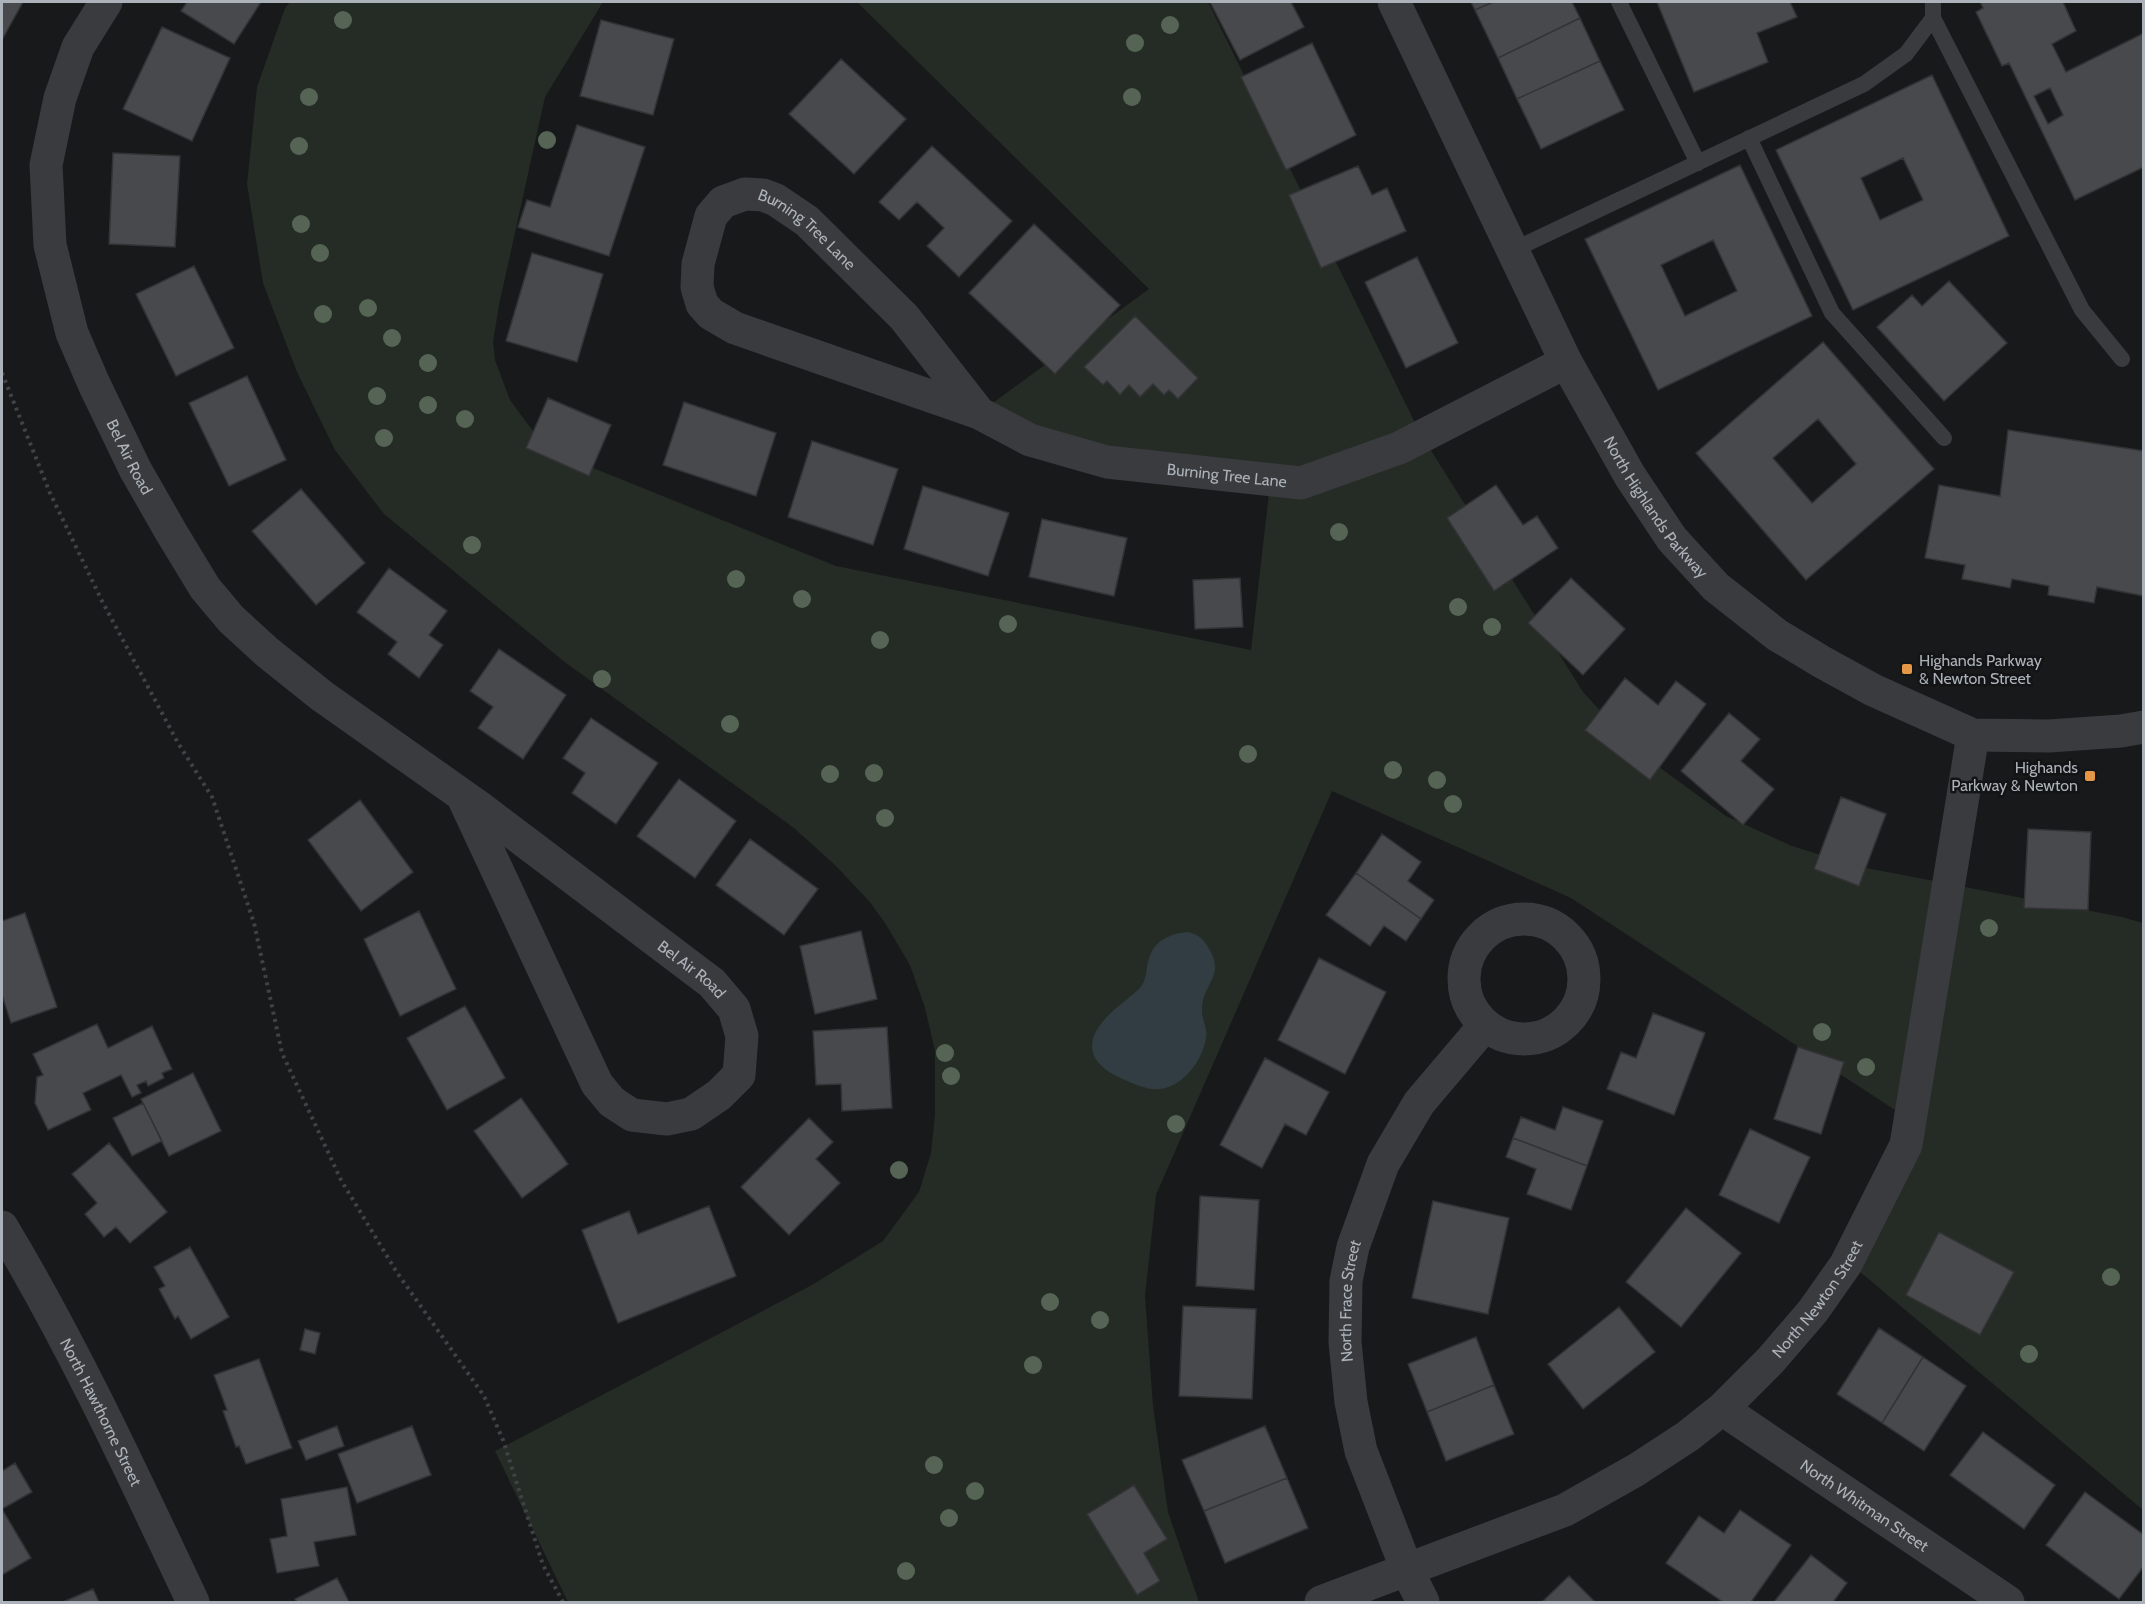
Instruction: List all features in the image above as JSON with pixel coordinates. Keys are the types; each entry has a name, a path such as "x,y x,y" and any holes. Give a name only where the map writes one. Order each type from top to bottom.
{"street":[{"name":"Bel Air Road","path":"106,2 78,47 60,98 46,165 50,245 72,333 135,469 206,588 231,619 267,652 322,696 462,795 712,983 734,1009 742,1036 739,1075 719,1095 691,1114 666,1119 632,1114 612,1102 597,1084 462,795"},
{"name":"North Highlands Parkway","path":"1394,2 1566,362 1630,476 1672,538 1716,587 1777,635 1822,662 1873,690 1973,735 2061,735 2121,731 2144,726"},
{"name":"Burning Tree Lane","path":"979,413 904,317 800,215 776,200 763,195 750,194 730,198 714,210 697,273 698,293 702,304 711,314 735,328 979,413 1030,440 1107,462 1301,483 1399,448 1566,362"},
{"name":"North Newton Street","path":"1321,1602 1565,1510 1636,1470 1688,1436 1722,1409 1770,1361 1813,1311 1846,1264 1906,1145 1973,735"},
{"name":"North Frace Street","path":"1423,1602 1407,1570 1361,1451 1351,1402 1345,1342 1346,1281 1353,1247 1383,1164 1419,1103 1485,1025"},
{"name":"North Hawthorne Street","path":"2,1227 34,1281 104,1414 193,1602"},
{"name":"North Whitman Street","path":"1722,1409 2008,1602"}],"lane":[{"path":"1619,2 1698,163"},
{"path":"1513,250 1864,84 1906,54 1933,10"},
{"path":"1933,10 2082,310 2122,359"},
{"path":"1749,138 1832,313 1944,438"}],"path":[{"path":"2,373 50,493 102,601 178,743 213,797 254,923 282,1053 341,1180 396,1271 484,1396 503,1440 543,1565 563,1602"}],"shaded area":[{"path":"290,2 603,2 545,97 499,305 493,342 495,360 510,400 536,435 556,453 836,566 1251,650 1269,493 979,413 1149,289 857,2 1208,2 1420,433 1583,692 1620,732 1655,764 1726,816 1792,846 1856,866 2143,923 2143,1510 1859,1271 1918,1125 1571,898 1332,791 1156,1195 1145,1296 1153,1406 1168,1512 1199,1602 568,1602 495,1451 812,1285 883,1241 919,1192 931,1153 935,1114 935,1051 925,1008 910,965 869,901 835,865 794,828 566,663 384,514 335,450 297,372 263,283 247,184 257,87 285,8"},
{"path":"1187,932 1197,935 1204,941 1215,966 1203,1002 1202,1014 1206,1028 1204,1047 1196,1063 1184,1078 1169,1087 1147,1088 1125,1080 1102,1066 1095,1058 1092,1049 1093,1040 1104,1020 1142,985 1151,952 1155,947 1169,936"}],"building":[{"path":"2,2 23,2 3,38 2,37"},
{"path":"187,2 261,2 234,44 181,11"},
{"path":"1210,2 1291,2 1304,27 1240,60"},
{"path":"1471,2 1493,2 1475,10"},
{"path":"1493,2 1572,2 1580,18 1498,58 1475,10"},
{"path":"1657,2 1790,2 1797,17 1757,33 1768,62 1694,92"},
{"path":"1980,2 2063,2 2076,31 2052,44 2066,72 2144,33 2144,167 2075,200 2009,63 2002,66 1976,12 1983,8","holes":["2050,88 2063,115 2048,124 2034,96"]},
{"path":"1580,18 1600,61 1517,99 1498,58"},
{"path":"601,20 674,39 653,115 580,96"},
{"path":"162,27 230,58 192,141 123,109"},
{"path":"1312,43 1356,135 1286,170 1241,77"},
{"path":"841,59 906,119 854,174 789,114"},
{"path":"1600,61 1624,110 1541,149 1517,99"},
{"path":"1932,75 2009,236 1853,310 1776,150","holes":["1903,158 1923,200 1880,220 1861,178"]},
{"path":"577,125 645,147 609,256 518,227 527,200 550,207"},
{"path":"932,146 1012,221 959,277 927,246 944,228 917,202 899,220 879,202"},
{"path":"113,153 180,156 175,247 109,244"},
{"path":"1740,165 1812,316 1658,390 1585,239","holes":["1713,240 1737,291 1685,316 1661,265"]},
{"path":"1358,166 1372,195 1387,188 1406,231 1321,268 1289,195"},
{"path":"1034,224 1120,305 1055,374 969,293"},
{"path":"532,253 603,274 577,362 506,341"},
{"path":"1417,257 1458,343 1406,368 1365,282"},
{"path":"194,266 234,348 176,376 136,294"},
{"path":"1949,281 2007,343 1944,401 1877,327 1912,295 1922,306"},
{"path":"1135,316 1198,378 1178,399 1169,390 1164,395 1153,384 1140,397 1129,385 1120,395 1107,381 1103,385 1084,367"},
{"path":"1823,342 1934,469 1806,580 1696,453","holes":["1818,419 1856,464 1812,503 1773,458"]},
{"path":"247,376 286,460 229,486 189,403"},
{"path":"548,398 611,425 589,476 526,448"},
{"path":"684,402 776,433 756,496 663,465"},
{"path":"2008,430 2144,451 2144,596 2097,587 2094,603 2048,595 2049,586 2012,579 2010,588 1962,579 1965,565 1925,558 1939,485 2000,496"},
{"path":"812,441 898,469 873,545 788,517"},
{"path":"1496,485 1523,525 1537,516 1558,548 1494,591 1447,518"},
{"path":"923,486 1009,513 988,576 904,549"},
{"path":"301,489 365,563 316,605 252,531"},
{"path":"1042,519 1127,538 1114,596 1029,577"},
{"path":"389,568 447,611 429,635 443,645 419,678 388,654 397,642 357,612"},
{"path":"1240,578 1243,627 1195,629 1193,580"},
{"path":"1571,578 1625,629 1583,675 1528,623"},
{"path":"499,649 566,695 523,759 478,728 493,707 470,691"},
{"path":"1625,678 1658,705 1676,681 1706,704 1650,780 1585,730"},
{"path":"1729,713 1760,739 1741,761 1774,789 1743,825 1681,771"},
{"path":"591,718 658,763 616,824 572,793 585,773 563,758"},
{"path":"679,779 736,821 695,878 637,836"},
{"path":"1841,797 1886,814 1859,886 1814,869"},
{"path":"360,800 413,872 361,911 308,840"},
{"path":"2028,829 2091,832 2088,910 2024,908"},
{"path":"1382,834 1421,862 1408,881 1434,900 1421,919 1356,873"},
{"path":"750,839 818,889 784,935 716,885"},
{"path":"1356,873 1421,919 1406,941 1384,926 1370,946 1326,915"},
{"path":"419,911 456,989 400,1016 364,939"},
{"path":"25,913 57,1007 11,1023 2,995 2,921"},
{"path":"861,931 877,999 815,1014 800,946"},
{"path":"1319,958 1386,992 1345,1074 1278,1040"},
{"path":"465,1006 505,1078 447,1110 407,1038"},
{"path":"1653,1013 1705,1033 1674,1115 1607,1089 1621,1052 1636,1058"},
{"path":"97,1024 108,1048 152,1026 172,1069 162,1073 164,1078 148,1086 146,1081 137,1085 141,1093 132,1097 121,1075 83,1093 91,1110 48,1130 35,1103 37,1077 43,1075 33,1054"},
{"path":"887,1027 892,1108 842,1111 841,1084 816,1085 813,1031"},
{"path":"1798,1047 1844,1062 1821,1134 1774,1119"},
{"path":"1265,1058 1329,1092 1306,1135 1285,1124 1262,1168 1220,1145"},
{"path":"193,1073 221,1131 169,1156 141,1099"},
{"path":"521,1098 568,1164 522,1198 474,1131"},
{"path":"143,1103 162,1141 132,1156 113,1118"},
{"path":"1563,1107 1603,1121 1587,1166 1513,1138 1521,1117 1555,1130"},
{"path":"809,1118 833,1142 816,1159 840,1183 789,1235 741,1187"},
{"path":"1750,1129 1810,1157 1779,1223 1719,1195"},
{"path":"1513,1138 1587,1166 1571,1210 1527,1194 1536,1169 1506,1157"},
{"path":"109,1143 167,1212 130,1243 116,1227 104,1237 85,1214 97,1203 72,1174"},
{"path":"1200,1196 1259,1200 1254,1290 1196,1286"},
{"path":"1433,1201 1509,1218 1488,1314 1412,1298"},
{"path":"709,1206 736,1276 618,1323 582,1230 629,1211 638,1234"},
{"path":"1686,1208 1741,1253 1681,1327 1626,1282"},
{"path":"1939,1232 2014,1272 1980,1335 1906,1295"},
{"path":"190,1247 229,1317 191,1339 178,1316 175,1319 159,1289 165,1286 154,1267"},
{"path":"1183,1306 1256,1309 1252,1399 1179,1396"},
{"path":"1619,1307 1655,1352 1583,1409 1548,1364"},
{"path":"1879,1328 1923,1357 1882,1423 1837,1394"},
{"path":"305,1329 320,1333 315,1354 300,1350"},
{"path":"1476,1337 1494,1385 1427,1412 1408,1364"},
{"path":"1923,1357 1966,1386 1924,1451 1882,1423"},
{"path":"259,1359 292,1448 246,1464 239,1446 236,1447 223,1411 227,1410 214,1375"},
{"path":"1494,1385 1514,1434 1446,1461 1427,1412"},
{"path":"337,1426 344,1446 306,1460 298,1441"},
{"path":"412,1426 431,1475 357,1503 338,1454"},
{"path":"1265,1426 1287,1478 1204,1511 1182,1460"},
{"path":"1983,1432 2055,1485 2024,1529 1950,1475"},
{"path":"15,1463 32,1492 2,1509 2,1471"},
{"path":"1287,1478 1308,1528 1225,1563 1204,1511"},
{"path":"1134,1485 1167,1539 1144,1553 1160,1581 1137,1595 1087,1514"},
{"path":"347,1487 356,1535 314,1542 319,1566 277,1573 270,1539 287,1536 281,1499"},
{"path":"2085,1492 2144,1535 2144,1566 2119,1599 2046,1545"},
{"path":"2,1509 31,1558 2,1575"},
{"path":"1740,1510 1791,1545 1751,1602 1723,1602 1666,1563 1699,1516 1724,1533"},
{"path":"1811,1555 1847,1583 1833,1602 1774,1602"},
{"path":"1569,1576 1595,1602 1542,1602"},
{"path":"337,1578 349,1602 297,1602 295,1599"},
{"path":"93,1589 99,1602 63,1602"}],"place":[{"name":"Highands Parkway & Newton Street","path":"1907,669"},
{"name":"Highands Parkway & Newton","path":"2090,776"}]}
